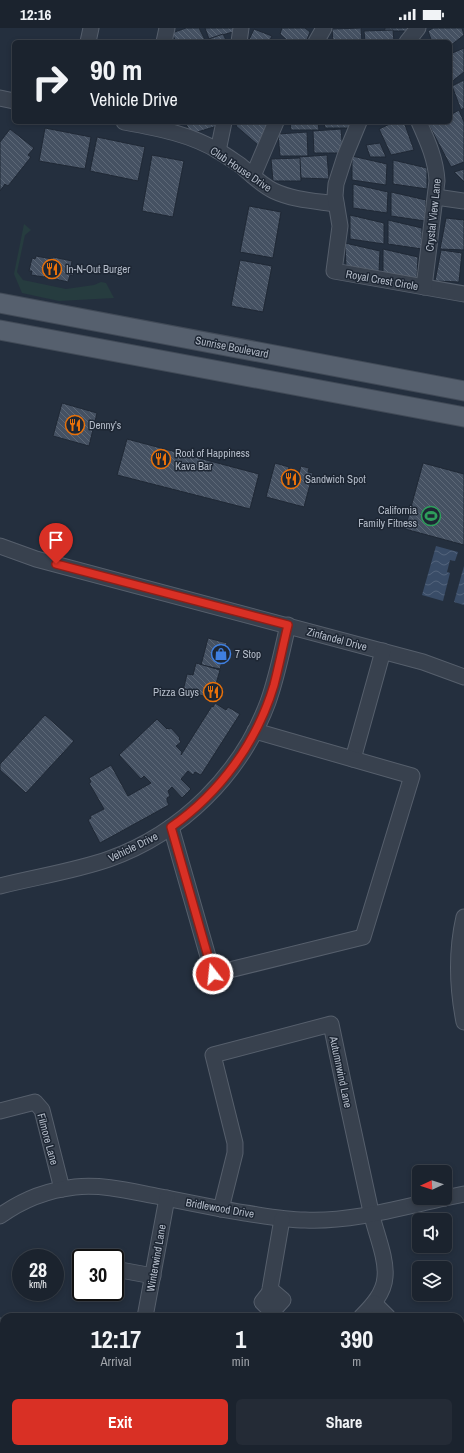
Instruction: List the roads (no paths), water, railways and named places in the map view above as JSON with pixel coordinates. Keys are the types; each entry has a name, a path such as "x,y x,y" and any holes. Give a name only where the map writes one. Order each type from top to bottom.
{"main road":[{"name":"Sunrise Boulevard","path":"0,303 464,391"},
{"path":"0,330 464,417"}],"street":[{"path":"88,40 91,28"},
{"path":"164,40 167,28"},
{"path":"239,40 242,28"},
{"path":"317,40 324,28"},
{"path":"409,40 418,28"},
{"name":"Club House Drive","path":"147,124 196,140 218,151 240,165 264,186 274,192 288,196 336,204"},
{"path":"218,151 224,124"},
{"path":"253,176 275,124"},
{"name":"Royal Crest Circle","path":"358,124 345,156 336,184 336,204 340,226 334,271 464,294"},
{"name":"Crystal View Lane","path":"420,124 432,152 438,182 424,287"},
{"path":"436,196 464,201"},
{"name":"Zinfandel Drive","path":"0,546 36,559 423,662 464,677"},
{"name":"Vehicle Drive","path":"0,886 91,865 128,852 152,840 198,806 217,787 234,766 255,731 274,685 288,625"},
{"path":"353,759 383,652"},
{"path":"171,827 213,974 363,937 412,776 255,731"},
{"path":"464,916 458,956 458,980 460,1003 464,1022"},
{"name":"Autumnwind Lane","path":"221,1209 235,1154 235,1143 213,1055 331,1024 371,1214 385,1269 384,1283 374,1303 365,1313"},
{"name":"Filmore Lane","path":"0,1111 34,1102 42,1110 62,1189"},
{"name":"Bridlewood Drive","path":"0,1216 34,1196 62,1189 84,1186 123,1189 221,1209 282,1219 331,1220 371,1214 413,1205"},
{"name":"Bridlewood Drive","path":"452,1197 464,1194"},
{"name":"Winterwind Lane","path":"146,1313 167,1198"},
{"path":"270,1289 282,1219"},
{"path":"124,1271 153,1276"},
{"path":"374,1303 384,1313"}],"water":[{"path":"436,546 458,552 455,561 450,560 447,572 450,573 443,601 422,595"},
{"path":"464,566 464,605 454,602"}],"place":[{"name":"In-N-Out Burger","path":"52,269"},
{"name":"Denny's","path":"75,425"},
{"name":"Root of Happiness Kava Bar","path":"161,459"},
{"name":"Sandwich Spot","path":"291,479"},
{"name":"California Family Fitness","path":"431,516"},
{"name":"7 Stop","path":"221,654"},
{"name":"Pizza Guys","path":"213,692"}]}
